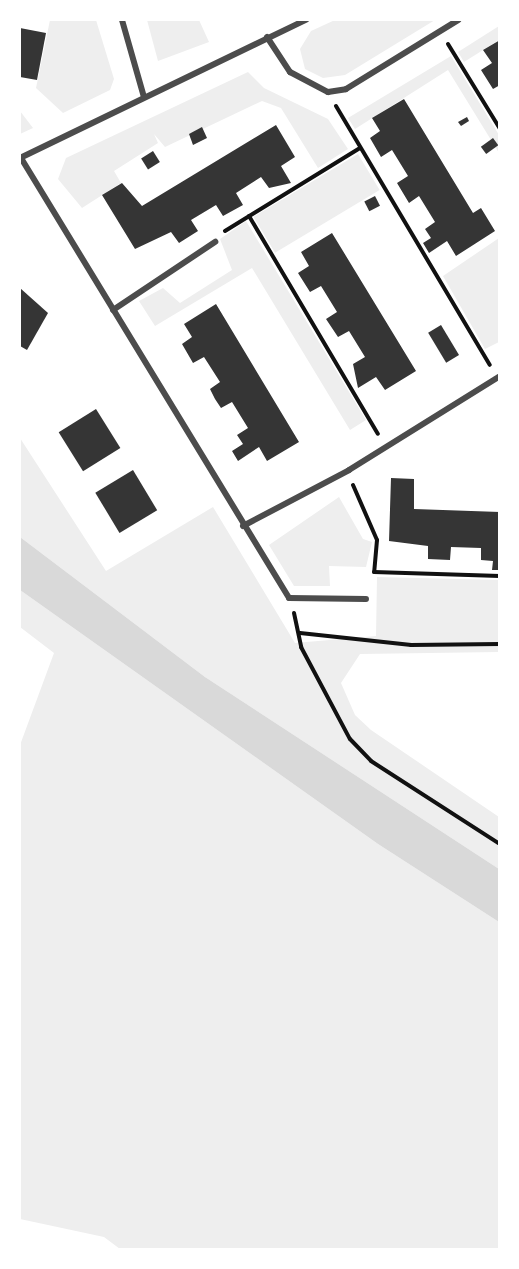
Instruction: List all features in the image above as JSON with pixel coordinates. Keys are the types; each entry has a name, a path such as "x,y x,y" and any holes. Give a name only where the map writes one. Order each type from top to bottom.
{"street":[{"path":"122,20 144,98"},
{"path":"306,20 20,158 289,598 366,599"},
{"path":"267,37 290,72 328,92 346,89 458,20"},
{"path":"113,310 215,242"},
{"path":"243,526 349,470 385,445 498,376"}],"path":[{"path":"440,30 500,129"},
{"path":"328,92 498,376"},
{"path":"215,242 249,216 360,148"},
{"path":"249,216 385,445"},
{"path":"349,470 358,507 377,540 374,572 500,576"},
{"path":"289,598 300,633 332,714 350,740 371,761 500,844"},
{"path":"300,633 411,645 500,644"}],"shaded area":[{"path":"50,20 96,20 114,79 110,90 63,113 36,88"},
{"path":"147,20 199,20 209,42 158,61"},
{"path":"335,20 435,20 345,75 323,78 305,69 300,49 311,31"},
{"path":"499,26 499,40 464,62 458,52"},
{"path":"451,56 499,135 499,153 448,70 355,129 348,118"},
{"path":"248,72 264,88 328,119 348,149 318,168 281,108 262,101 165,147 154,134 158,143 114,171 121,183 82,208 58,179 66,158"},
{"path":"20,111 33,128 20,134"},
{"path":"358,154 380,190 275,253 253,217"},
{"path":"246,221 366,420 350,430 252,268 155,326 139,301 163,288 180,303 232,270 220,239"},
{"path":"499,238 499,342 485,349 443,276"},
{"path":"20,438 106,571 213,507 295,643 376,636 377,577 499,580 499,652 360,654 341,683 355,715 371,730 499,817 499,869 205,677 20,537"},
{"path":"339,497 363,539 372,542 366,567 329,566 330,586 294,586 269,545"},
{"path":"20,537 205,677 499,869 499,922 378,844 20,590"},
{"path":"20,590 378,844 499,922 499,1249 120,1249 104,1237 20,1219 20,745 54,653 20,627"}],"building":[{"path":"20,28 46,33 37,80 20,77"},
{"path":"500,40 500,85 493,89 481,70 492,63 483,50"},
{"path":"404,99 473,213 481,208 495,231 456,256 447,241 429,253 423,243 431,238 425,229 435,222 419,196 409,203 397,183 408,176 392,150 381,157 370,138 380,131 372,118"},
{"path":"467,117 469,121 461,126 458,122"},
{"path":"276,125 295,157 281,166 291,183 269,188 261,177 236,193 243,205 223,216 216,205 191,220 198,231 179,243 171,232 135,249 102,195 122,183 142,206"},
{"path":"202,127 207,138 193,145 189,134"},
{"path":"493,138 498,145 486,154 481,147"},
{"path":"153,151 160,162 148,169 141,158"},
{"path":"375,196 380,206 369,211 364,201"},
{"path":"332,233 416,371 385,390 376,377 358,388 353,364 365,357 349,331 338,337 326,319 337,312 321,286 310,292 298,273 309,266 301,252"},
{"path":"20,288 48,313 27,350 20,346"},
{"path":"216,304 299,442 267,461 259,447 238,461 232,451 243,444 237,435 248,428 232,402 221,408 215,399 210,389 220,382 204,357 193,363 182,344 192,337 184,324"},
{"path":"441,325 459,355 446,363 428,333"},
{"path":"96,409 120,448 83,471 59,432"},
{"path":"133,470 157,510 119,533 95,493"},
{"path":"391,478 414,479 414,509 500,512 500,570 492,570 493,561 481,560 481,548 451,547 450,560 428,559 428,546 389,541"}]}
